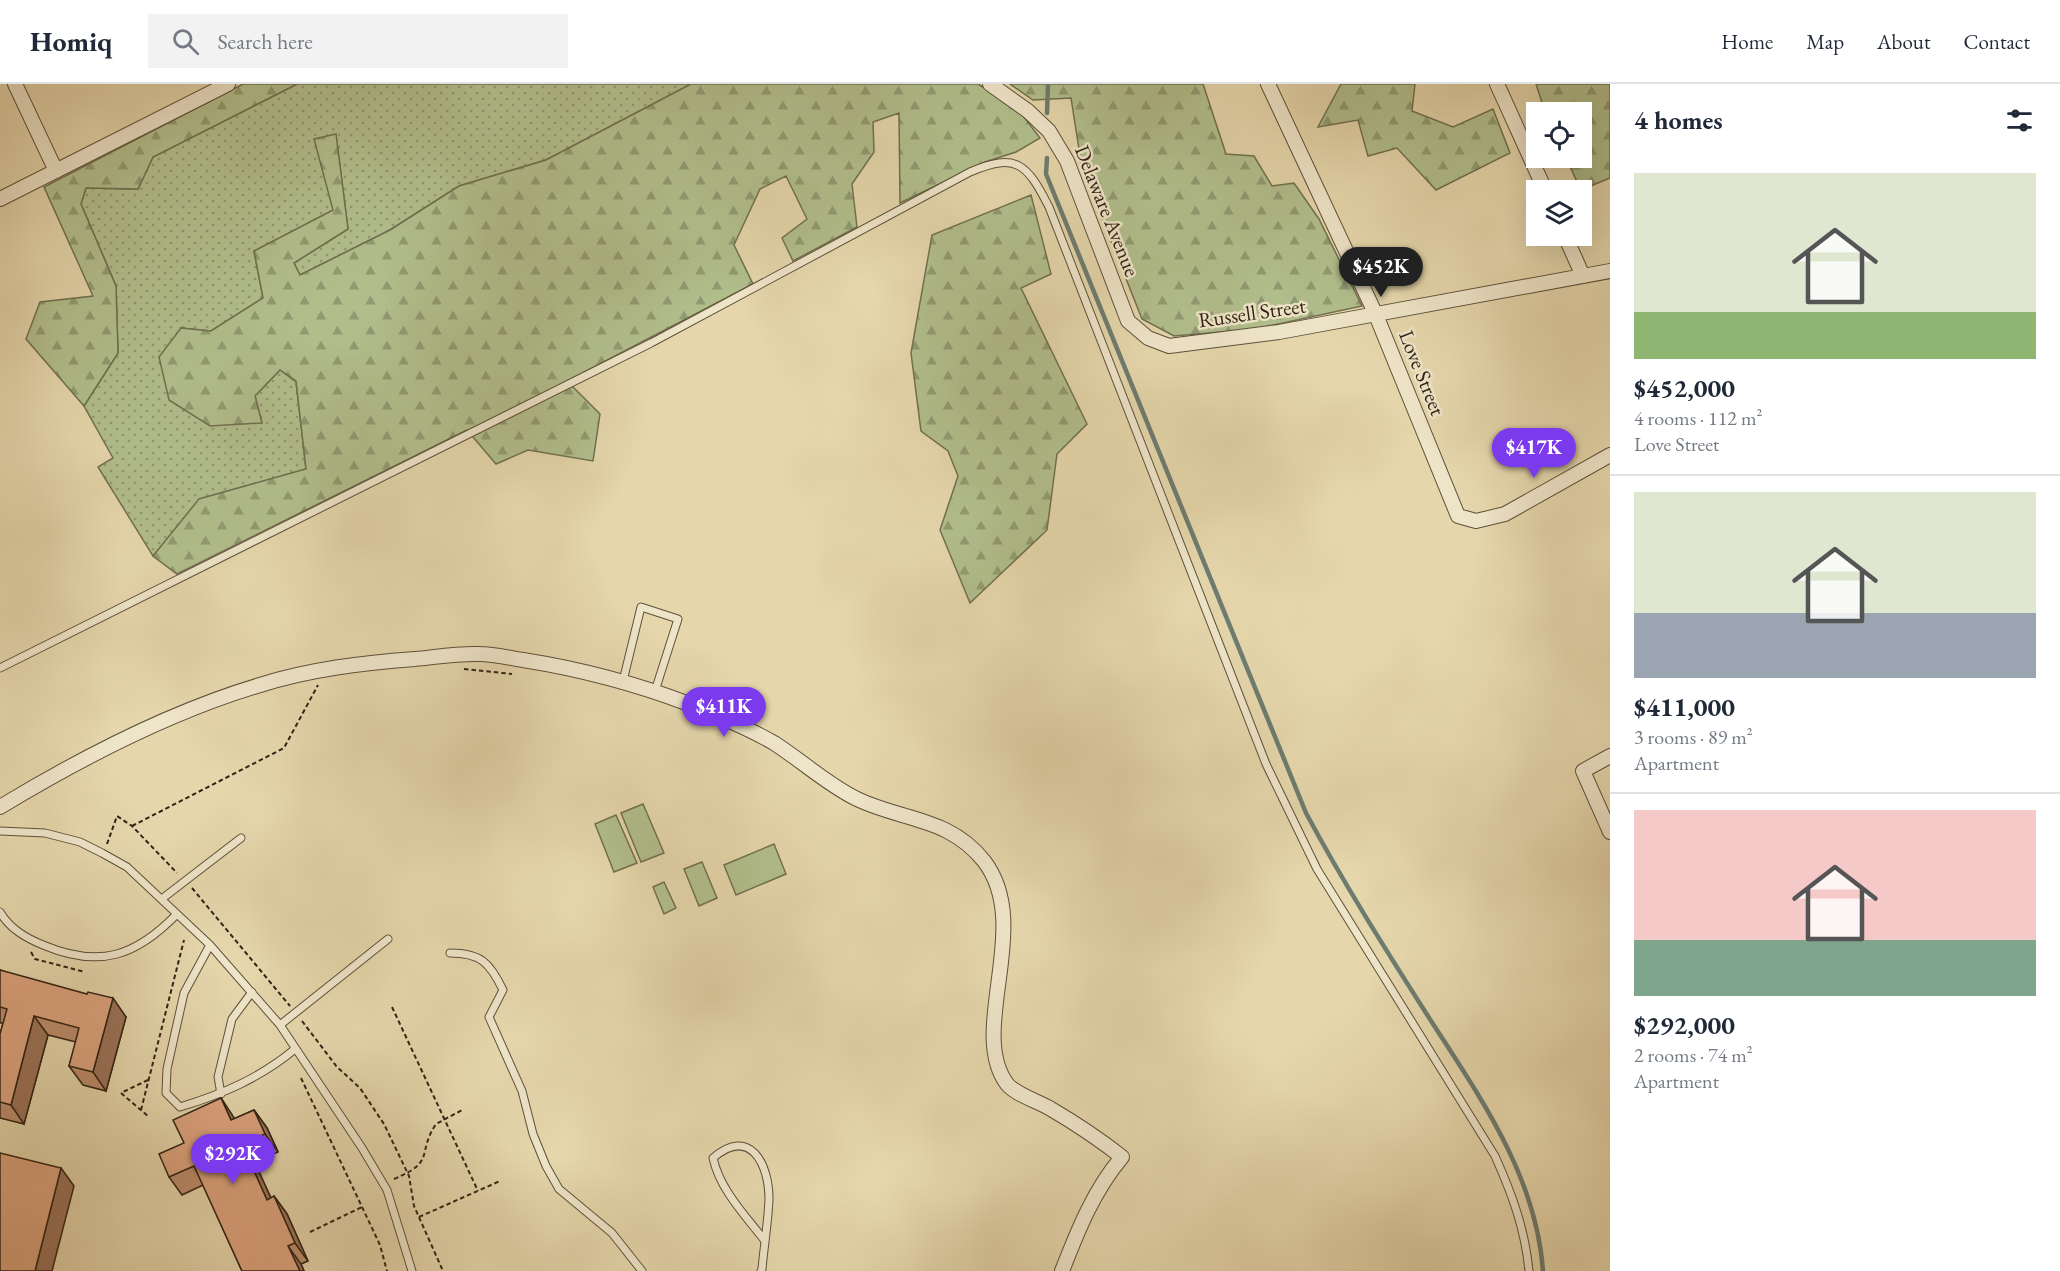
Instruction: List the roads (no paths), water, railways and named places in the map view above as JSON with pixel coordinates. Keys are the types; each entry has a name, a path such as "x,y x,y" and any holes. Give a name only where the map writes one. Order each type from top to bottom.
{"street":[{"path":"15,84 56,171"},
{"path":"0,199 228,84"},
{"name":"Delaware Avenue","path":"990,84 1028,111 1049,131 1067,161 1128,321 1148,338"},
{"name":"Love Street","path":"1268,84 1376,315 1458,516 1476,521 1505,514 1610,455"},
{"path":"1497,84 1540,180"},
{"path":"1570,246 1583,276"},
{"name":"Russell Street","path":"1148,338 1169,346 1280,332 1610,271"},
{"path":"0,807 44,780 178,714 259,685 311,672 363,663 480,654 573,668 655,691 770,741 858,799 925,820 951,832 968,843 990,870 1002,902 1003,926 993,1047 999,1070 1010,1088 1053,1110 1122,1157 1109,1172 1085,1213 1062,1271"},
{"path":"1610,756 1583,771 1610,832"}],"lane":[{"path":"0,668 651,343 970,172 991,163 1005,161 1021,167 1034,178 1049,207 1266,764 1287,810 1317,870 1495,1156 1514,1201 1523,1231 1529,1271"},
{"path":"623,681 641,608 678,619 655,691"},
{"path":"0,831 45,833 80,842 127,867 163,898 210,945 280,1024 362,1148 387,1190 412,1271"},
{"path":"163,898 241,838"},
{"path":"0,912 14,929 30,940 59,952 102,958 135,948 161,930 177,914"},
{"path":"280,1024 388,939"},
{"path":"210,945 184,993 167,1069 166,1093 180,1107 221,1094 270,1069 295,1049"},
{"path":"450,953 470,953 494,970 503,990 489,1017 522,1091 533,1134 546,1166 559,1189 612,1233 642,1271"},
{"path":"221,1094 218,1077 232,1019 252,992"},
{"path":"762,1271 765,1241 769,1197 758,1155 748,1147 736,1144 726,1146 714,1158 716,1172 726,1190 765,1241"}],"waterway":[{"path":"1047,113 1048,84"},
{"path":"1047,158 1046,174 1306,813 1364,914 1465,1073 1501,1135 1529,1201 1538,1235 1543,1271"}]}
